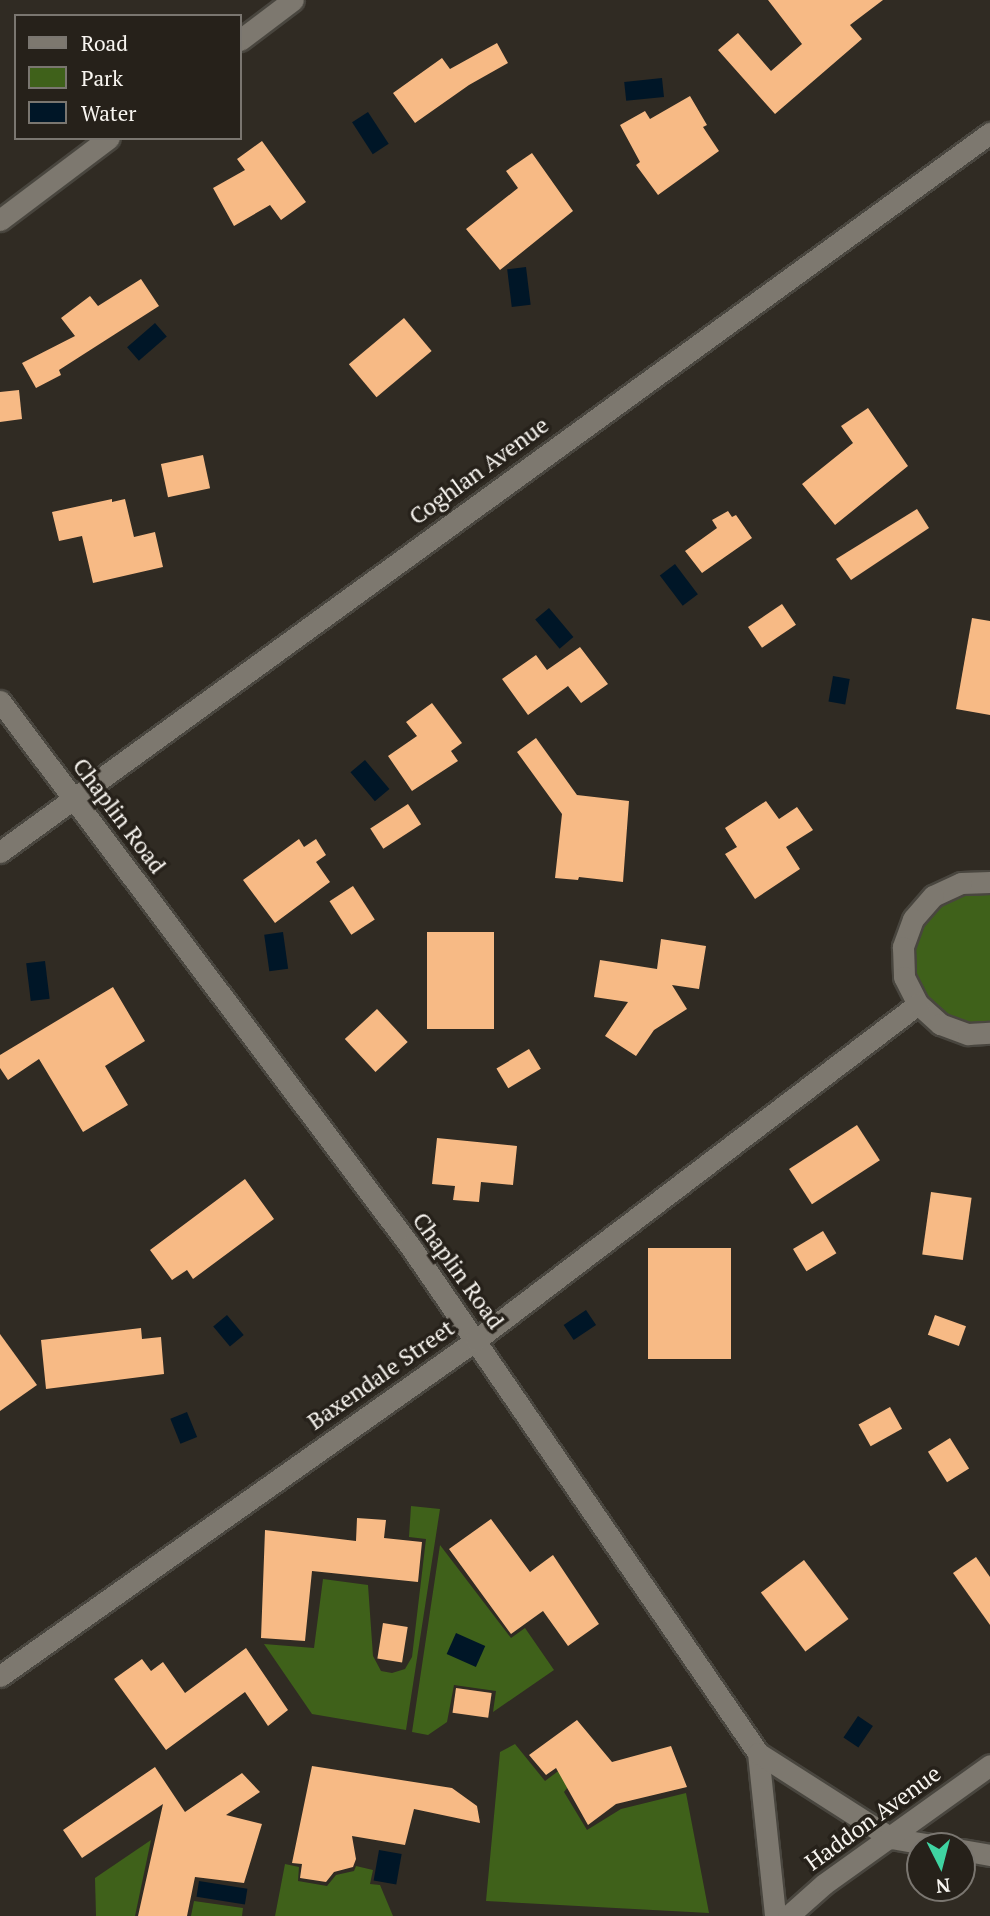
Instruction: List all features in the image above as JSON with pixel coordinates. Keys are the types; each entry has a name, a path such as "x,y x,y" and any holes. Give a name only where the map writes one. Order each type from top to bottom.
{"street":[{"path":"242,38 293,0"},
{"name":"Coghlan Avenue","path":"0,852 990,133"},
{"path":"0,220 106,140"},
{"name":"Chaplin Road","path":"0,701 410,1247 758,1754 775,1916"},
{"path":"990,882 961,883 933,896 913,919 903,947 905,977 918,1004 940,1024 968,1034 990,1033"},
{"name":"Baxendale Street","path":"0,1676 476,1340 918,1004"},
{"path":"758,1754 891,1838 906,1841"},
{"name":"Haddon Avenue","path":"788,1916 824,1884 990,1765"}],"green space":[{"path":"990,882 990,1033 949,1027 904,977 913,919 933,896"},
{"path":"411,1506 440,1509 406,1730 312,1714 264,1644 314,1648 323,1579 368,1585 373,1656 381,1671 392,1673 405,1669 412,1657 426,1539 409,1537"},
{"path":"440,1545 511,1638 525,1628 554,1670 493,1712 496,1691 454,1685 447,1722 428,1735 412,1732"},
{"path":"515,1744 545,1781 573,1760 580,1771 564,1792 587,1830 621,1809 686,1793 709,1913 486,1901 500,1752"},
{"path":"151,1840 135,1916 96,1916 95,1878"},
{"path":"285,1864 299,1867 298,1881 327,1886 336,1875 354,1871 356,1866 373,1870 370,1884 380,1885 393,1916 275,1916"},
{"path":"194,1901 243,1908 242,1916 191,1916"}],"water":[{"path":"662,78 664,97 626,101 624,82"},
{"path":"368,112 389,144 373,154 352,122"},
{"path":"526,267 531,305 512,307 507,269"},
{"path":"155,323 167,337 139,361 127,347"},
{"path":"675,564 698,594 683,606 660,575"},
{"path":"549,608 573,637 560,649 535,620"},
{"path":"833,676 850,679 845,705 828,702"},
{"path":"365,760 389,789 375,801 350,772"},
{"path":"283,932 288,969 269,971 264,935"},
{"path":"45,961 50,999 31,1001 26,963"},
{"path":"586,1310 596,1325 574,1340 564,1325"},
{"path":"227,1315 244,1335 230,1346 213,1327"},
{"path":"187,1412 197,1437 180,1444 170,1419"},
{"path":"456,1633 485,1646 476,1667 447,1654"},
{"path":"858,1716 873,1726 858,1748 843,1738"},
{"path":"379,1850 402,1854 396,1885 374,1881"},
{"path":"199,1881 247,1889 245,1904 196,1897"}],"building":[{"path":"768,0 883,0 850,25 862,39 775,114 718,50 738,33 771,71 802,44"},
{"path":"497,43 508,63 469,85 415,123 393,93 442,58 450,69"},
{"path":"690,96 707,125 703,127 719,151 658,195 636,165 640,162 620,125 645,111 650,119"},
{"path":"262,141 306,202 281,220 270,205 234,226 213,188 245,170 237,159"},
{"path":"532,153 573,211 500,270 466,229 518,188 506,171"},
{"path":"141,279 159,306 59,370 61,375 36,388 22,363 75,336 61,318 90,296 98,306"},
{"path":"404,318 432,351 376,397 349,364"},
{"path":"19,390 22,419 0,422 0,392"},
{"path":"868,408 908,466 835,525 802,484 853,443 841,426"},
{"path":"203,455 210,488 168,497 161,464"},
{"path":"112,499 112,502 125,499 134,537 155,532 163,567 93,583 82,536 59,541 52,512"},
{"path":"917,509 929,528 851,580 836,559"},
{"path":"728,511 732,517 736,515 752,538 702,573 685,551 717,528 712,520"},
{"path":"782,604 796,625 762,648 748,627"},
{"path":"972,618 990,621 990,715 956,709"},
{"path":"580,647 608,684 581,703 568,686 528,715 502,679 536,655 547,670"},
{"path":"432,703 462,743 451,751 458,761 412,791 388,756 417,736 406,722"},
{"path":"536,738 577,795 629,801 623,882 579,877 578,880 555,878 562,814 517,752"},
{"path":"766,801 779,819 797,807 813,830 786,847 800,869 755,899 725,854 737,847 725,828"},
{"path":"408,804 421,824 383,849 370,829"},
{"path":"299,839 304,847 316,839 326,855 316,862 330,882 275,923 243,880"},
{"path":"353,886 375,920 351,935 330,901"},
{"path":"427,932 494,932 494,1029 427,1029"},
{"path":"661,939 706,946 699,989 672,985 687,1009 654,1030 636,1056 605,1036 628,1002 594,997 600,960 657,969"},
{"path":"113,987 145,1041 105,1066 128,1105 83,1132 39,1059 8,1080 0,1068 0,1055"},
{"path":"377,1009 408,1042 376,1072 345,1039"},
{"path":"529,1049 541,1069 508,1088 496,1069"},
{"path":"857,1125 880,1160 812,1204 789,1169"},
{"path":"437,1138 517,1146 513,1185 481,1182 479,1202 453,1200 455,1186 432,1184"},
{"path":"245,1179 274,1219 193,1279 187,1270 172,1280 150,1250"},
{"path":"931,1192 972,1198 963,1260 922,1254"},
{"path":"823,1231 836,1253 806,1271 793,1249"},
{"path":"648,1248 731,1248 731,1359 648,1359"},
{"path":"935,1315 966,1326 959,1346 928,1335"},
{"path":"141,1328 142,1339 161,1337 164,1374 46,1389 41,1340"},
{"path":"0,1334 37,1385 0,1411"},
{"path":"890,1407 902,1429 871,1446 859,1424"},
{"path":"950,1438 969,1469 947,1482 928,1452"},
{"path":"357,1518 386,1520 384,1538 422,1542 418,1582 312,1571 305,1641 261,1638 265,1530 356,1541"},
{"path":"491,1519 530,1572 553,1555 599,1624 568,1646 543,1611 511,1634 449,1549"},
{"path":"976,1557 990,1577 990,1625 953,1573"},
{"path":"804,1560 849,1619 805,1652 761,1592"},
{"path":"383,1623 408,1627 402,1662 377,1659"},
{"path":"246,1648 288,1710 268,1726 245,1692 166,1750 114,1679 142,1659 151,1671 163,1662 185,1693"},
{"path":"456,1688 492,1693 488,1718 453,1713"},
{"path":"577,1720 612,1762 671,1746 687,1787 616,1804 588,1825 556,1768 546,1775 529,1755"},
{"path":"312,1766 452,1788 477,1806 480,1823 414,1809 405,1845 352,1836 356,1859 353,1867 334,1872 326,1882 300,1878 302,1864 292,1863"},
{"path":"155,1767 185,1812 242,1773 260,1792 226,1815 262,1824 244,1883 195,1877 187,1916 138,1916 163,1804 82,1858 63,1830"}]}
